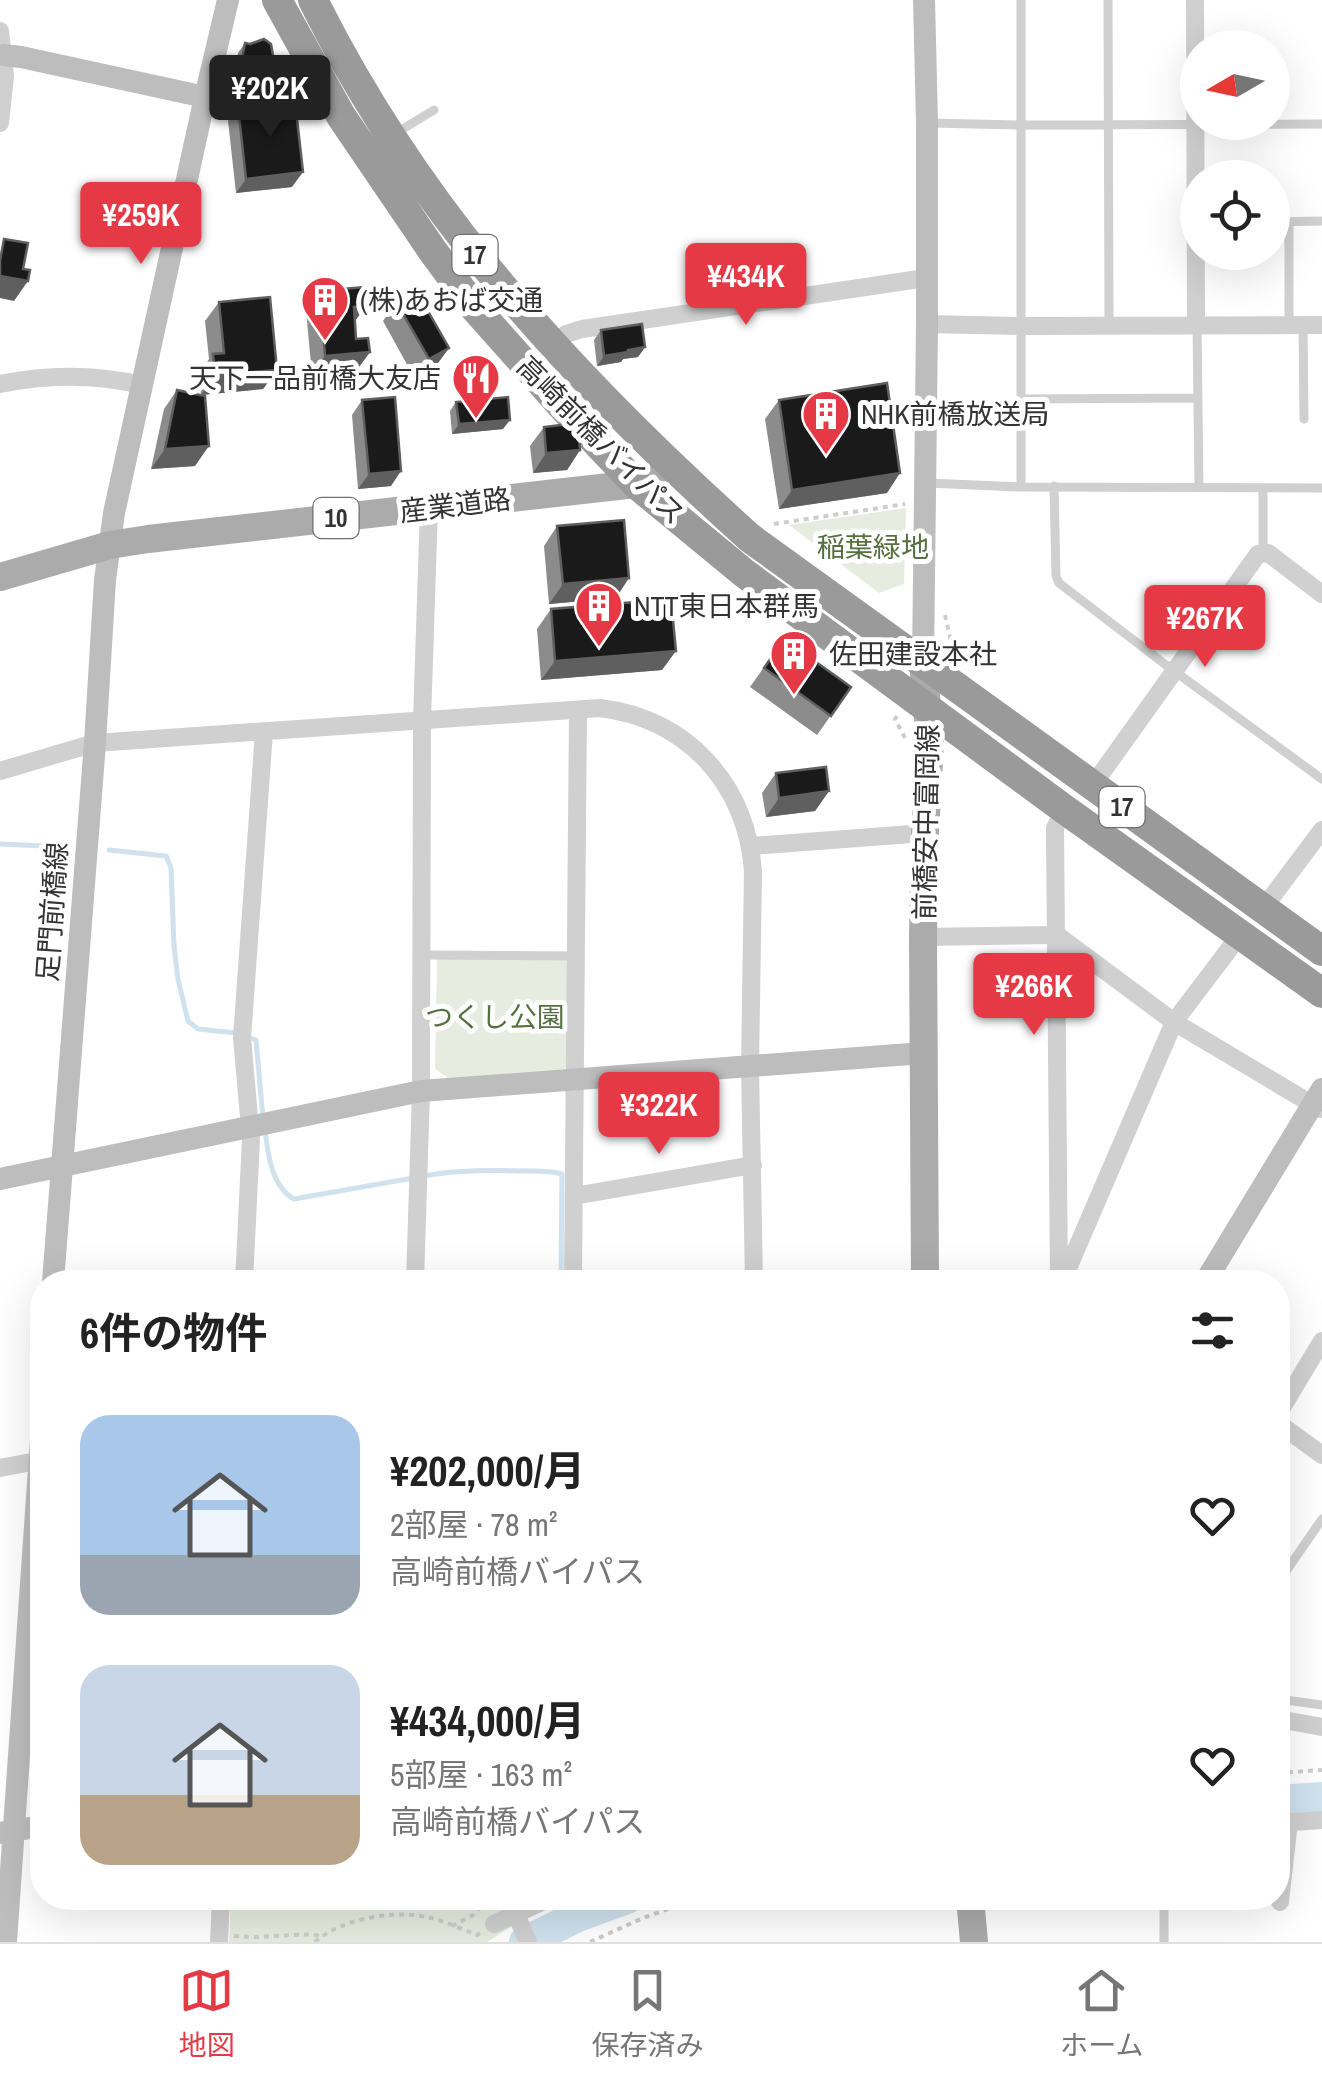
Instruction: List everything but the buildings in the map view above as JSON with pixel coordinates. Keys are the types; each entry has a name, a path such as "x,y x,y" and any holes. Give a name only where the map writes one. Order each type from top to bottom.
{"highway":[{"name":"高崎前橋バイパス","path":"277,0 364,153 474,307 636,484 744,573 1322,993"},
{"name":"高崎前橋バイパス","path":"313,0 391,136 469,247 552,345 674,469 750,538 1322,951"}],"main road":[{"name":"産業道路","path":"0,577 148,538 636,484 674,469"},
{"name":"前橋安中富岡線","path":"923,662 929,764 923,936 925,1270"},
{"path":"971,1910 974,1942"}],"street":[{"name":"足門前橋線","path":"55,1270 105,580 142,385 228,0"},
{"path":"923,662 927,324 924,0"},
{"path":"1195,0 1195,30"},
{"path":"0,32 5,76 0,122"},
{"path":"2,56 205,96"},
{"path":"1196,324 1197,270"},
{"path":"552,345 566,334 582,329 926,278"},
{"path":"927,324 1305,325"},
{"path":"0,384 67,375 142,385"},
{"path":"415,1270 421,1091 422,720 429,508"},
{"path":"1093,785 1254,558 1268,553 1322,594"},
{"path":"0,771 95,743 600,708 620,710 662,725 684,739 704,756 728,788 751,846 754,1270"},
{"path":"574,1270 578,710"},
{"path":"244,1270 250,1128 242,1044 264,732"},
{"path":"1060,1270 1055,828 1064,809"},
{"path":"1262,910 1322,830"},
{"path":"751,846 924,833"},
{"path":"923,936 1057,934 1174,1022 1319,1101 1213,1270"},
{"path":"1065,1270 1174,1022 1240,935"},
{"path":"0,1179 421,1091 923,1054"},
{"path":"574,1196 753,1165"},
{"path":"1290,1394 1322,1340"},
{"path":"1290,1432 1322,1455"},
{"path":"0,1468 30,1462"},
{"path":"6,1942 7,1832 30,1580"},
{"path":"1290,1721 1322,1727"},
{"path":"1290,1822 1322,1820"},
{"path":"219,1938 220,1910"},
{"path":"494,1924 521,1927"}],"lane":[{"path":"1021,0 1021,486"},
{"path":"1108,0 1109,325"},
{"path":"364,153 434,110"},
{"path":"927,124 1180,124"},
{"path":"1290,124 1322,124"},
{"path":"1290,222 1322,221"},
{"path":"1290,228 1305,325 1304,420"},
{"path":"1196,324 1199,486"},
{"path":"1021,399 1198,398"},
{"path":"926,483 1322,488"},
{"path":"1054,486 1058,584 1322,779"},
{"path":"1263,488 1263,552"},
{"path":"420,955 576,956"},
{"path":"1290,1565 1322,1519"},
{"path":"1290,1700 1321,1702"},
{"path":"1164,1910 1164,1942"}],"path":[{"path":"774,524 909,503"},
{"path":"945,614 952,646"},
{"path":"895,719 910,748"},
{"path":"1290,1771 1322,1770"},
{"path":"452,1926 477,1910"},
{"path":"590,1942 665,1910"},
{"path":"315,1942 342,1926 404,1914 430,1918 476,1935 494,1924"},
{"path":"219,1938 321,1936"}],"green space":[{"name":"稲葉緑地","path":"906,508 904,584 879,593 789,525"},
{"name":"つくし公園","path":"565,958 573,966 572,1060 564,1069 448,1078 435,1069 437,959"},
{"path":"230,1910 505,1910 501,1912 514,1925 487,1942 229,1942"}],"waterway":[{"path":"0,844 64,847"},
{"path":"109,850 166,856 171,868 178,979 188,1021 198,1029 236,1033"},
{"path":"247,1037 256,1040 263,1119"},
{"path":"265,1130 276,1178 294,1199 413,1178"},
{"path":"424,1176 485,1171 562,1174 561,1270"},
{"path":"1290,1800 1322,1798"},
{"path":"577,1910 578,1916"},
{"path":"525,1942 594,1910"}],"place":[{"name":"(株)あおば交通","path":"325,342"},
{"name":"天下一品前橋大友店","path":"476,420"},
{"name":"NHK前橋放送局","path":"826,456"},
{"name":"NTT東日本群馬","path":"599,648"},
{"name":"佐田建設本社","path":"794,696"}]}
